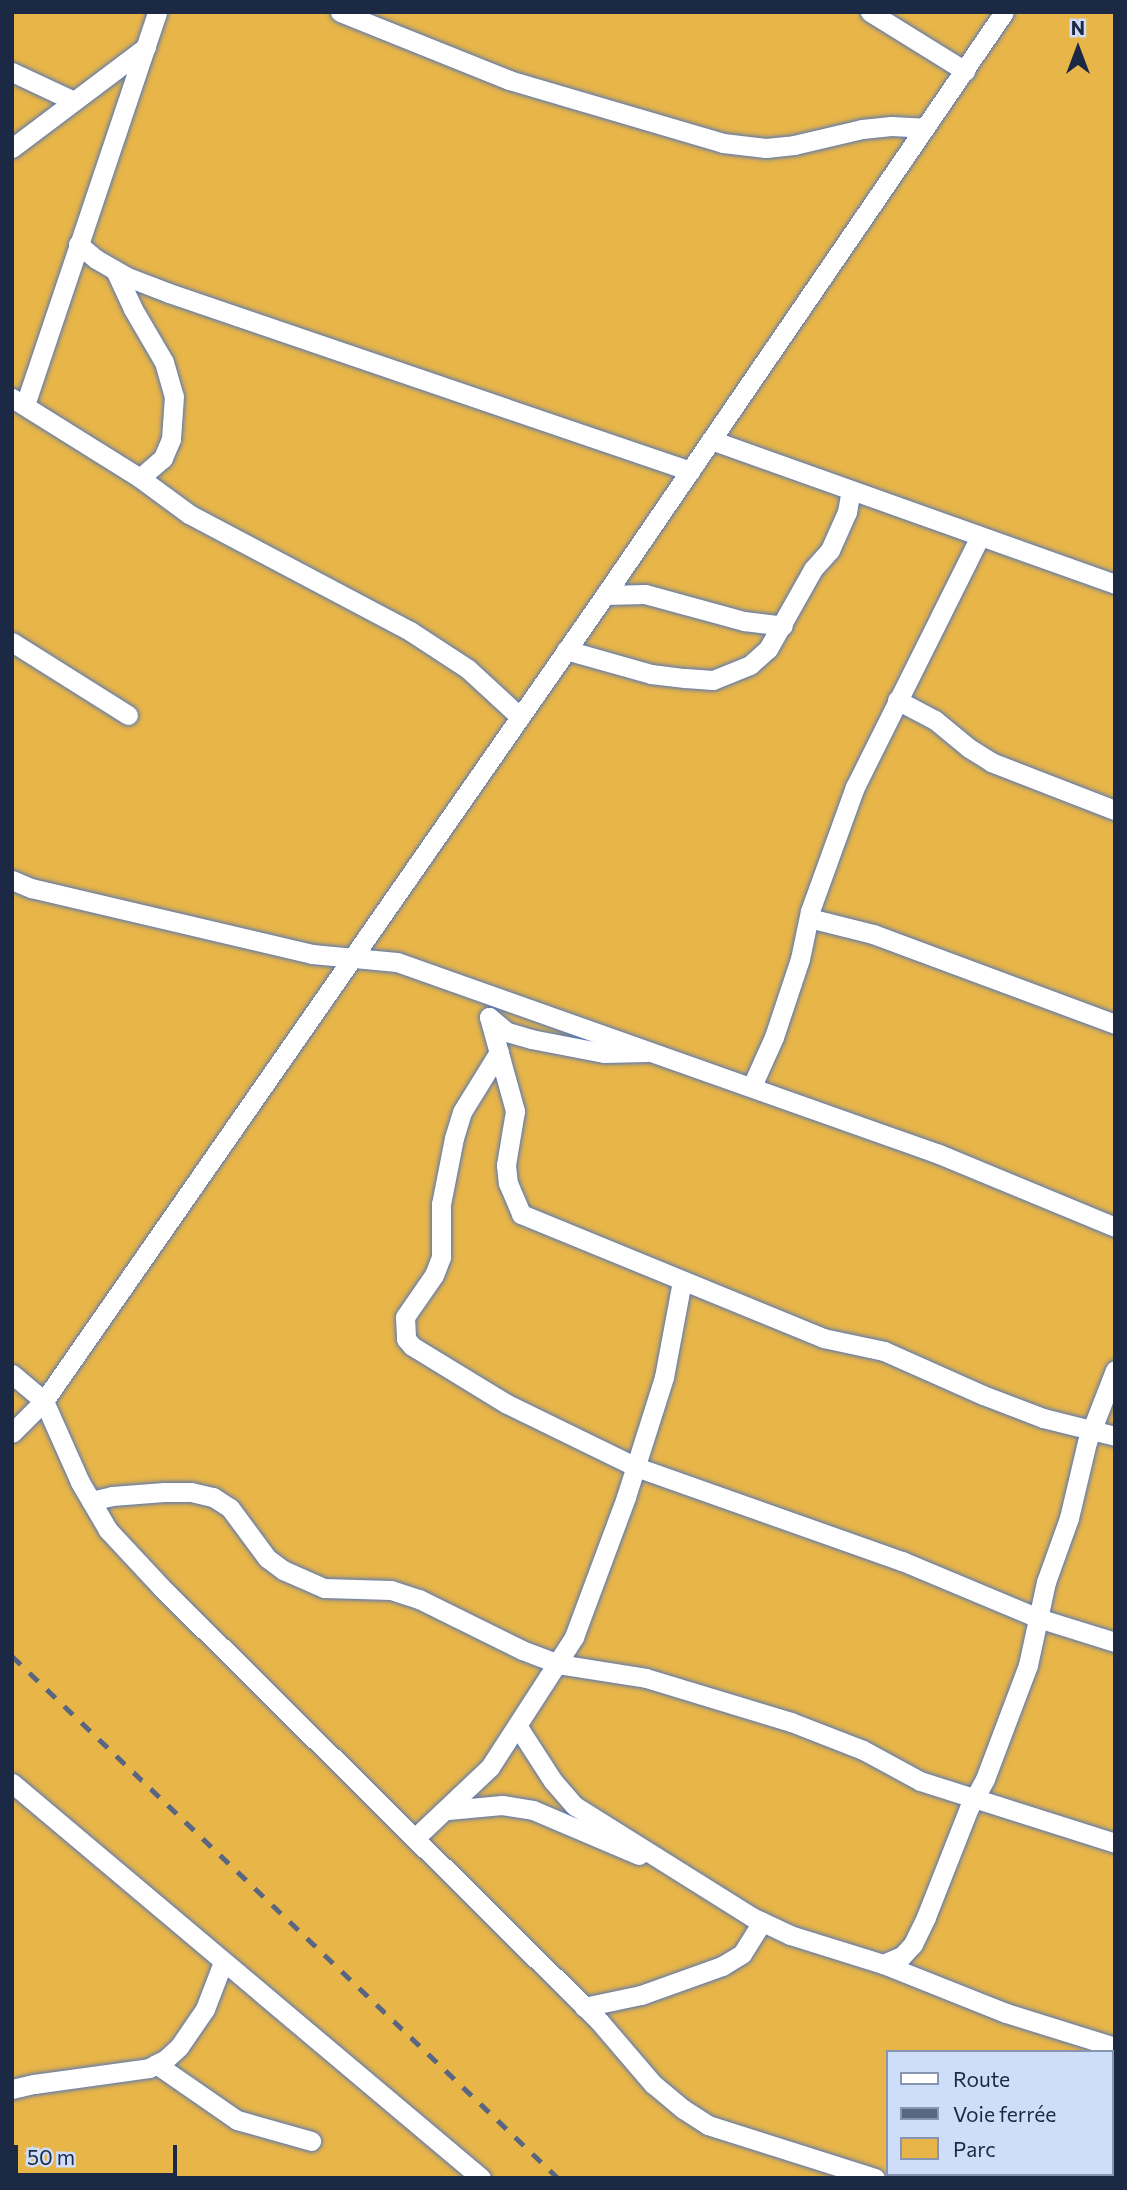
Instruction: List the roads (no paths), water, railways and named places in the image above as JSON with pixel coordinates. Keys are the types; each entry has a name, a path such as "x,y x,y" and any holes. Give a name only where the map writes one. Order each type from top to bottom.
{"street":[{"path":"158,12 78,244 18,402 140,478 189,514 246,547 410,631 468,669 519,716"},
{"path":"340,12 509,80 723,142 766,148 891,126 925,128"},
{"path":"870,12 965,71"},
{"path":"12,1433 44,1401 354,957 1003,12"},
{"path":"12,148 146,47"},
{"path":"12,72 74,101"},
{"path":"78,244 115,270 169,293 690,471"},
{"path":"115,270 133,309 164,362 171,378 174,396 171,439 163,458 140,478"},
{"path":"711,440 1115,584"},
{"path":"566,650 651,674 713,680 750,665 768,649 813,569 840,532 851,490"},
{"path":"752,1086 800,959 809,918 855,787 980,536"},
{"path":"605,594 645,594 744,621 783,626"},
{"path":"12,642 128,715"},
{"path":"897,700 935,720 968,748 991,762 1115,810"},
{"path":"12,880 31,888 312,954 397,961 939,1154 1115,1227"},
{"path":"809,918 873,934 1115,1024"},
{"path":"472,989 489,1017 515,1111 506,1150 508,1183 520,1214 822,1338 884,1351 983,1395 1043,1418 1115,1436"},
{"path":"489,1017 508,1032 580,1049 629,1055 653,1051"},
{"path":"499,1052 462,1112 446,1168 440,1218 441,1257 434,1275 405,1317 406,1339 436,1363 508,1404 636,1467 902,1561 1038,1618 1115,1642"},
{"path":"415,1838 490,1767 574,1637 636,1467 664,1377 682,1281"},
{"path":"883,1964 902,1956 913,1944 973,1800 985,1779 1028,1665 1046,1582 1069,1518 1092,1432 1115,1370"},
{"path":"12,1374 44,1401 91,1501 108,1530 163,1589 584,2007 653,2084 683,2109 708,2125 875,2178"},
{"path":"91,1501 112,1496 164,1492 191,1492 213,1497 230,1508 267,1558 284,1570 324,1588 391,1590 419,1599 522,1650 558,1664 646,1678 791,1722 863,1750 920,1781 1115,1843"},
{"path":"518,1727 553,1781 575,1805 762,1922 801,1939 883,1964 1006,2013 1115,2047"},
{"path":"12,1783 481,2178"},
{"path":"447,1810 502,1805 533,1810 641,1856 666,1862"},
{"path":"584,2007 641,1995 722,1966 742,1954 762,1922"},
{"path":"12,2090 34,2084 118,2074 156,2064 179,2047 205,2010 223,1962"},
{"path":"156,2064 237,2120 311,2141"}],"railway":[{"path":"12,1656 558,2178"}]}
